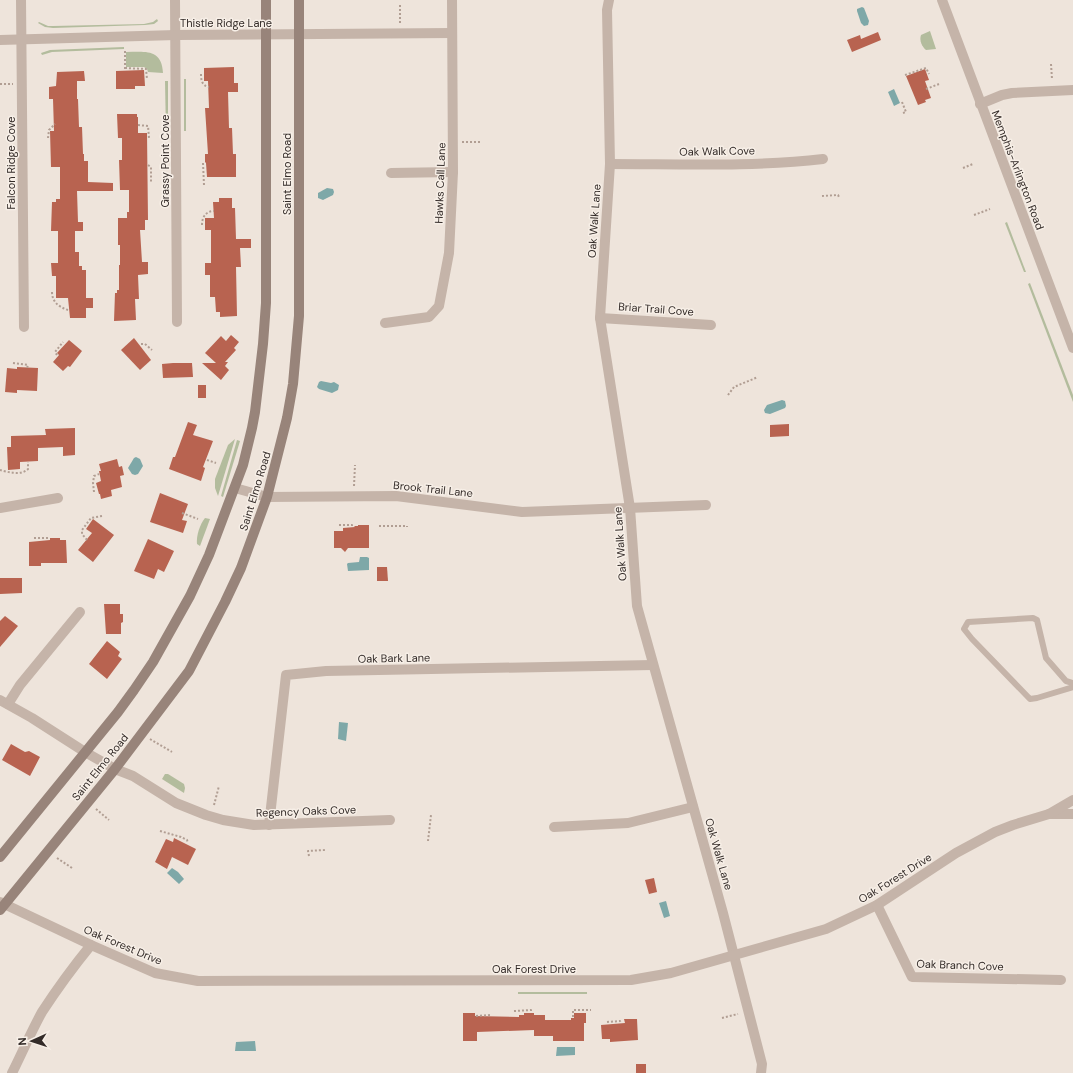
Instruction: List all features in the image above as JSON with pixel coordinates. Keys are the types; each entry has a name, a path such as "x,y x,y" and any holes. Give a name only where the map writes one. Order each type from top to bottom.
{"main road":[{"name":"Saint Elmo Road","path":"0,857 122,707 153,662 193,589 209,555 243,465 252,428 263,344 267,273 266,0"},
{"name":"Saint Elmo Road","path":"1,905 115,769 189,671 226,602 241,568 267,497 280,448 289,405 299,316 299,0"}],"street":[{"name":"Falcon Ridge Cove","path":"21,0 24,327"},
{"name":"Grassy Point Cove","path":"175,0 178,322"},
{"name":"Hawks Call Lane","path":"385,323 429,318 440,306 449,253 453,172 452,0"},
{"name":"Oak Walk Lane","path":"609,0 607,10 610,164 600,318 630,508 636,606 734,954 762,1064 761,1073"},
{"name":"Memphis-Arlington Road","path":"942,0 1073,348"},
{"name":"Thistle Ridge Lane","path":"0,40 176,35 452,34"},
{"path":"980,104 1002,95 1012,93 1073,90"},
{"name":"Oak Walk Cove","path":"610,164 793,162 823,159"},
{"path":"391,173 453,172"},
{"name":"Briar Trail Cove","path":"600,318 711,325"},
{"name":"Brook Trail Lane","path":"235,488 267,497 396,496 522,512 706,505"},
{"path":"0,508 58,498"},
{"path":"4,702 20,685 80,612"},
{"name":"Oak Bark Lane","path":"269,825 286,675 326,671 653,665"},
{"name":"Regency Oaks Cove","path":"4,702 85,752 115,769 133,776 164,796 193,811 223,820 254,825 390,820"},
{"name":"Oak Forest Drive","path":"1,905 154,973 198,981 631,980 671,973 826,929 877,905 956,853 995,832 1049,814 1073,800"},
{"path":"554,827 628,823 692,807"},
{"name":"Oak Forest Drive","path":"1049,814 1073,814"},
{"name":"Oak Branch Cove","path":"877,905 912,977 1061,980"},
{"path":"12,1073 42,1013 64,979 91,945"}],"lane":[{"path":"1073,683 1066,681 1046,658 1037,620 1033,618 968,622 964,628 972,639 1030,699 1073,687"}],"path":[{"path":"400,5 400,26"},
{"path":"125,51 125,69 146,69 147,78"},
{"path":"1051,64 1052,79"},
{"path":"905,75 926,68 929,74"},
{"path":"201,74 202,82 204,85 209,87"},
{"path":"0,84 14,84"},
{"path":"926,89 939,84"},
{"path":"902,102 906,112 903,113"},
{"path":"48,138 49,130 55,124"},
{"path":"138,126 148,126 149,138"},
{"path":"461,142 481,142"},
{"path":"203,163 204,185"},
{"path":"963,168 974,164"},
{"path":"148,165 151,167 151,182"},
{"path":"822,196 838,195 839,197"},
{"path":"974,215 990,209"},
{"path":"202,224 205,215 208,212 214,211"},
{"path":"52,292 55,302 62,308 68,310"},
{"path":"57,355 55,352 63,342"},
{"path":"141,344 146,344 152,350"},
{"path":"13,363 28,365 27,368"},
{"path":"728,395 734,387 758,377"},
{"path":"207,460 216,462"},
{"path":"0,470 7,472 24,472 28,468 28,462"},
{"path":"354,488 355,465"},
{"path":"94,492 93,479 94,476 99,474"},
{"path":"182,513 198,518"},
{"path":"86,540 82,534 82,530 91,518 102,516"},
{"path":"338,526 352,526"},
{"path":"379,526 407,527"},
{"path":"34,538 48,538 48,540"},
{"path":"150,739 172,752"},
{"path":"214,805 219,786"},
{"path":"94,808 109,820"},
{"path":"428,841 431,815 432,816"},
{"path":"160,831 181,837 187,840 188,844"},
{"path":"309,856 308,851 325,850"},
{"path":"57,858 72,868"},
{"path":"514,1011 531,1010 531,1012"},
{"path":"573,1017 573,1010 592,1010"},
{"path":"722,1018 738,1014"},
{"path":"476,1016 490,1015"},
{"path":"607,1022 620,1021 621,1024"}],"green space":[{"path":"157,19 158,21 154,24 145,25 53,28 45,27 38,23 39,22 48,26 144,24 153,22"},
{"path":"930,31 936,49 926,50 921,43 920,37 921,35"},
{"path":"124,47 124,49 52,52 42,55 41,53 50,50"},
{"path":"126,52 145,52 156,55 162,65 163,73 148,72 144,67 126,67"},
{"path":"184,79 186,79 186,131 184,131"},
{"path":"165,81 168,81 168,134 166,134"},
{"path":"1007,222 1026,272 1024,272 1005,223"},
{"path":"1030,283 1073,395 1073,402 1028,284"},
{"path":"235,439 218,496 215,488 215,479 228,445"},
{"path":"237,440 240,441 223,497 221,496"},
{"path":"205,518 210,519 200,546 197,544 197,537"},
{"path":"165,774 168,774 184,784 184,793 162,779"},
{"path":"518,992 587,992 587,994 518,994"}],"water":[{"path":"862,7 864,8 869,21 868,25 864,26 861,23 857,11 857,9"},
{"path":"894,89 900,103 894,106 888,92"},
{"path":"327,188 333,189 333,195 323,200 318,198 318,193"},
{"path":"321,381 331,383 334,382 339,385 338,390 332,393 319,389 317,387"},
{"path":"782,400 785,401 785,408 770,414 765,413 764,410 767,405"},
{"path":"136,457 140,459 143,466 138,474 135,475 132,474 128,468"},
{"path":"360,557 369,558 369,570 348,571 347,564 359,562"},
{"path":"339,722 348,723 346,741 338,739"},
{"path":"172,868 184,879 179,884 167,873"},
{"path":"666,901 670,916 664,918 659,903"},
{"path":"255,1041 256,1051 235,1051 236,1042"},
{"path":"557,1047 575,1047 575,1055 556,1056"}],"building":[{"path":"878,32 881,40 852,52 847,40 860,35 861,39"},
{"path":"234,67 234,83 238,83 238,92 228,92 229,128 232,128 233,154 236,154 236,177 207,177 205,154 208,154 205,108 209,108 208,81 204,81 204,68"},
{"path":"925,69 929,80 925,81 931,98 918,105 906,76"},
{"path":"144,70 145,86 135,86 135,89 116,89 116,71"},
{"path":"84,71 85,81 77,81 77,99 79,127 82,127 84,161 88,161 88,182 113,183 113,191 77,191 78,222 83,222 83,231 75,231 75,252 79,252 79,266 82,266 82,270 86,270 86,298 93,298 93,308 86,308 86,318 70,318 68,298 56,298 56,276 52,276 51,263 58,263 58,231 51,231 52,202 56,202 56,199 60,199 60,167 51,167 50,131 54,131 53,99 49,99 49,87 56,86 57,72"},
{"path":"117,114 137,114 138,133 147,133 148,220 145,220 145,230 140,230 142,262 148,262 148,274 138,275 139,299 135,299 136,320 114,321 115,293 119,290 120,265 118,218 127,218 127,212 129,212 129,190 120,190 119,160 122,160 122,138 118,138"},
{"path":"219,198 232,198 232,208 235,208 236,239 251,239 251,248 240,248 241,267 236,267 237,316 220,317 220,312 216,312 215,297 210,297 210,275 205,275 205,263 211,263 211,230 205,230 205,218 214,218 213,202 219,202"},
{"path":"231,335 239,342 234,348 236,350 225,362 228,362 225,366 229,370 221,380 202,363 216,363 205,353 221,336 226,341"},
{"path":"134,338 151,360 140,370 121,350"},
{"path":"69,340 82,351 70,367 68,366 63,371 53,362 59,355 57,353"},
{"path":"192,363 193,377 163,378 162,364"},
{"path":"17,367 38,368 37,391 17,390 17,393 5,392 7,368 17,369"},
{"path":"198,385 206,385 206,398 198,398"},
{"path":"188,422 197,425 193,435 213,441 203,467 205,468 201,481 169,469"},
{"path":"789,424 789,436 770,437 770,425"},
{"path":"75,428 75,455 63,456 63,447 38,448 38,461 20,462 20,469 8,470 7,447 11,447 11,436 46,435 45,429"},
{"path":"117,459 119,467 122,466 124,475 120,476 122,487 111,490 112,496 101,499 96,483 101,481 99,464"},
{"path":"160,493 188,504 182,520 187,521 183,533 150,522"},
{"path":"93,519 114,535 93,562 78,550 92,533 86,529"},
{"path":"369,525 369,548 348,548 345,552 341,548 334,548 334,531 343,531 343,528 355,527 354,526"},
{"path":"50,538 60,538 60,540 66,540 67,563 41,563 41,566 29,566 29,542 50,540"},
{"path":"148,539 174,551 164,572 158,569 154,579 134,571"},
{"path":"377,567 387,567 388,581 377,581"},
{"path":"0,578 22,578 22,593 0,594"},
{"path":"104,604 120,604 120,614 123,614 121,634 106,634"},
{"path":"5,616 18,626 0,647 0,621"},
{"path":"107,641 120,652 118,656 122,659 107,679 89,664"},
{"path":"11,744 25,752 29,751 40,757 30,776 2,760"},
{"path":"174,838 196,849 188,865 172,857 167,869 155,862 166,839 173,842"},
{"path":"654,878 657,892 649,894 645,880"},
{"path":"463,1013 475,1013 475,1016 519,1017 519,1015 524,1015 524,1013 534,1013 534,1015 545,1015 545,1020 571,1020 571,1018 574,1018 574,1013 586,1013 586,1023 584,1023 584,1041 553,1041 553,1036 534,1036 534,1030 477,1032 477,1041 463,1041"},
{"path":"624,1019 637,1019 638,1040 610,1042 610,1039 602,1039 601,1025 625,1023"},
{"path":"636,1064 646,1064 646,1073 636,1073"}]}
